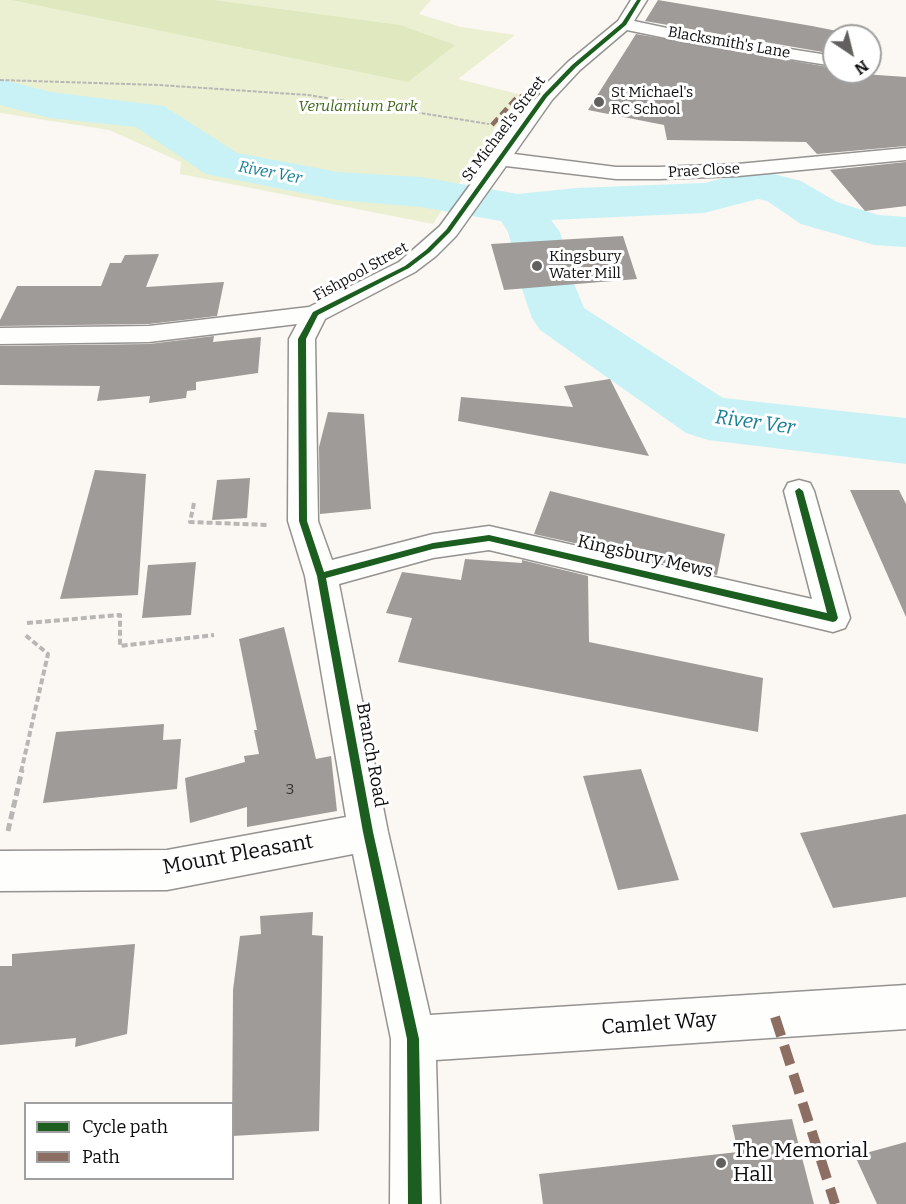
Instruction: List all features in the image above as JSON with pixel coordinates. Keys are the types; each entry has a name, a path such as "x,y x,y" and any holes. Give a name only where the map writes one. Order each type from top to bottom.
{"street":[{"name":"St Michael's Street","path":"448,231 502,159 519,129 552,88 574,66 624,24 639,0"},
{"name":"Blacksmith's Lane","path":"624,24 695,39 822,59"},
{"name":"Prae Close","path":"502,159 616,173 658,173 738,170 906,154"},
{"name":"Fishpool Street","path":"0,336 148,334 315,314 407,267 428,251 448,231"},
{"name":"Branch Road","path":"315,314 303,339 303,522 321,576 368,832 413,1039 415,1204"},
{"name":"Kingsbury Mews","path":"321,576 434,546 489,538 833,618 799,491"},
{"name":"Mount Pleasant","path":"4,853 167,870 368,832"},
{"name":"Camlet Way","path":"413,1039 906,1007"}],"path":[{"path":"0,80 170,86 308,95 492,125"},
{"path":"194,502 190,522 237,522 259,526 303,522"},
{"path":"27,623 120,615 120,646 214,635"},
{"path":"4,853 48,654 24,634"}],"green space":[{"name":"Verulamium Park","path":"0,0 431,0 419,14 461,27 515,35 458,79 522,95 497,125 433,224 180,174 181,162 109,130 0,113"},
{"path":"12,0 213,0 400,25 455,45 408,82"}],"building":[{"path":"658,0 812,26 822,28 822,52 645,21"},
{"path":"636,34 822,66 822,84 882,84 882,75 906,77 906,146 817,154 806,142 667,140 664,125 588,110"},
{"path":"906,162 906,206 865,211 830,170"},
{"path":"623,236 637,279 504,290 491,244"},
{"path":"159,254 146,287 224,282 217,316 149,324 0,326 0,320 17,286 101,286 110,263 121,263 125,255"},
{"path":"214,336 213,342 261,337 258,373 196,382 196,390 187,391 186,398 149,403 150,396 97,401 100,386 0,385 0,346 149,344"},
{"path":"610,379 649,456 458,421 461,397 573,407 564,386"},
{"path":"328,412 364,414 371,509 320,514 319,447"},
{"path":"95,470 146,474 138,595 60,599"},
{"path":"250,478 247,518 212,520 217,480"},
{"path":"850,490 899,490 906,504 906,617"},
{"path":"550,491 725,534 717,575 534,534"},
{"path":"465,559 522,563 522,560 588,576 589,642 763,678 758,732 398,662 412,618 386,613 402,572 461,580"},
{"path":"196,562 191,615 142,618 148,565"},
{"path":"284,627 316,759 331,756 337,811 247,827 247,807 190,823 185,778 245,762 244,756 259,754 254,730 257,730 239,639"},
{"path":"164,724 163,740 181,739 177,789 43,803 56,732"},
{"path":"641,769 679,880 618,890 583,776"},
{"path":"906,814 906,897 833,908 800,833"},
{"path":"313,912 312,935 323,936 319,1131 234,1136 233,990 240,936 261,934 260,916"},
{"path":"135,944 127,1034 75,1047 76,1038 0,1045 0,966 12,966 12,954"},
{"name":"The Memorial Hall","path":"792,1119 814,1204 543,1204 539,1174 738,1152 732,1125"},
{"path":"906,1142 906,1204 877,1204 855,1156"}],"waterway":[{"name":"River Ver","path":"0,92 50,105 148,115 223,164 338,186 421,192 518,209"},
{"name":"River Ver","path":"518,209 576,203 704,198 758,184 784,191 819,213 874,230 906,232"},
{"name":"River Ver","path":"518,209 534,232 543,264"},
{"name":"River Ver","path":"548,286 560,318 708,418 906,441"}],"marked path":[{"path":"492,125 518,96 532,99 542,89"},
{"path":"775,1017 835,1204"}],"cycle path":[{"path":"415,1204 413,1039 368,832 321,576 303,521 302,339 315,314 407,267 428,251 448,231 545,96 574,66 624,24 639,0"},
{"path":"321,576 433,546 489,538 833,618 799,491"}],"place":[{"name":"St Michael's RC School","path":"599,102"},
{"name":"Kingsbury Water Mill","path":"537,266"},
{"name":"The Memorial Hall","path":"721,1163"}]}
